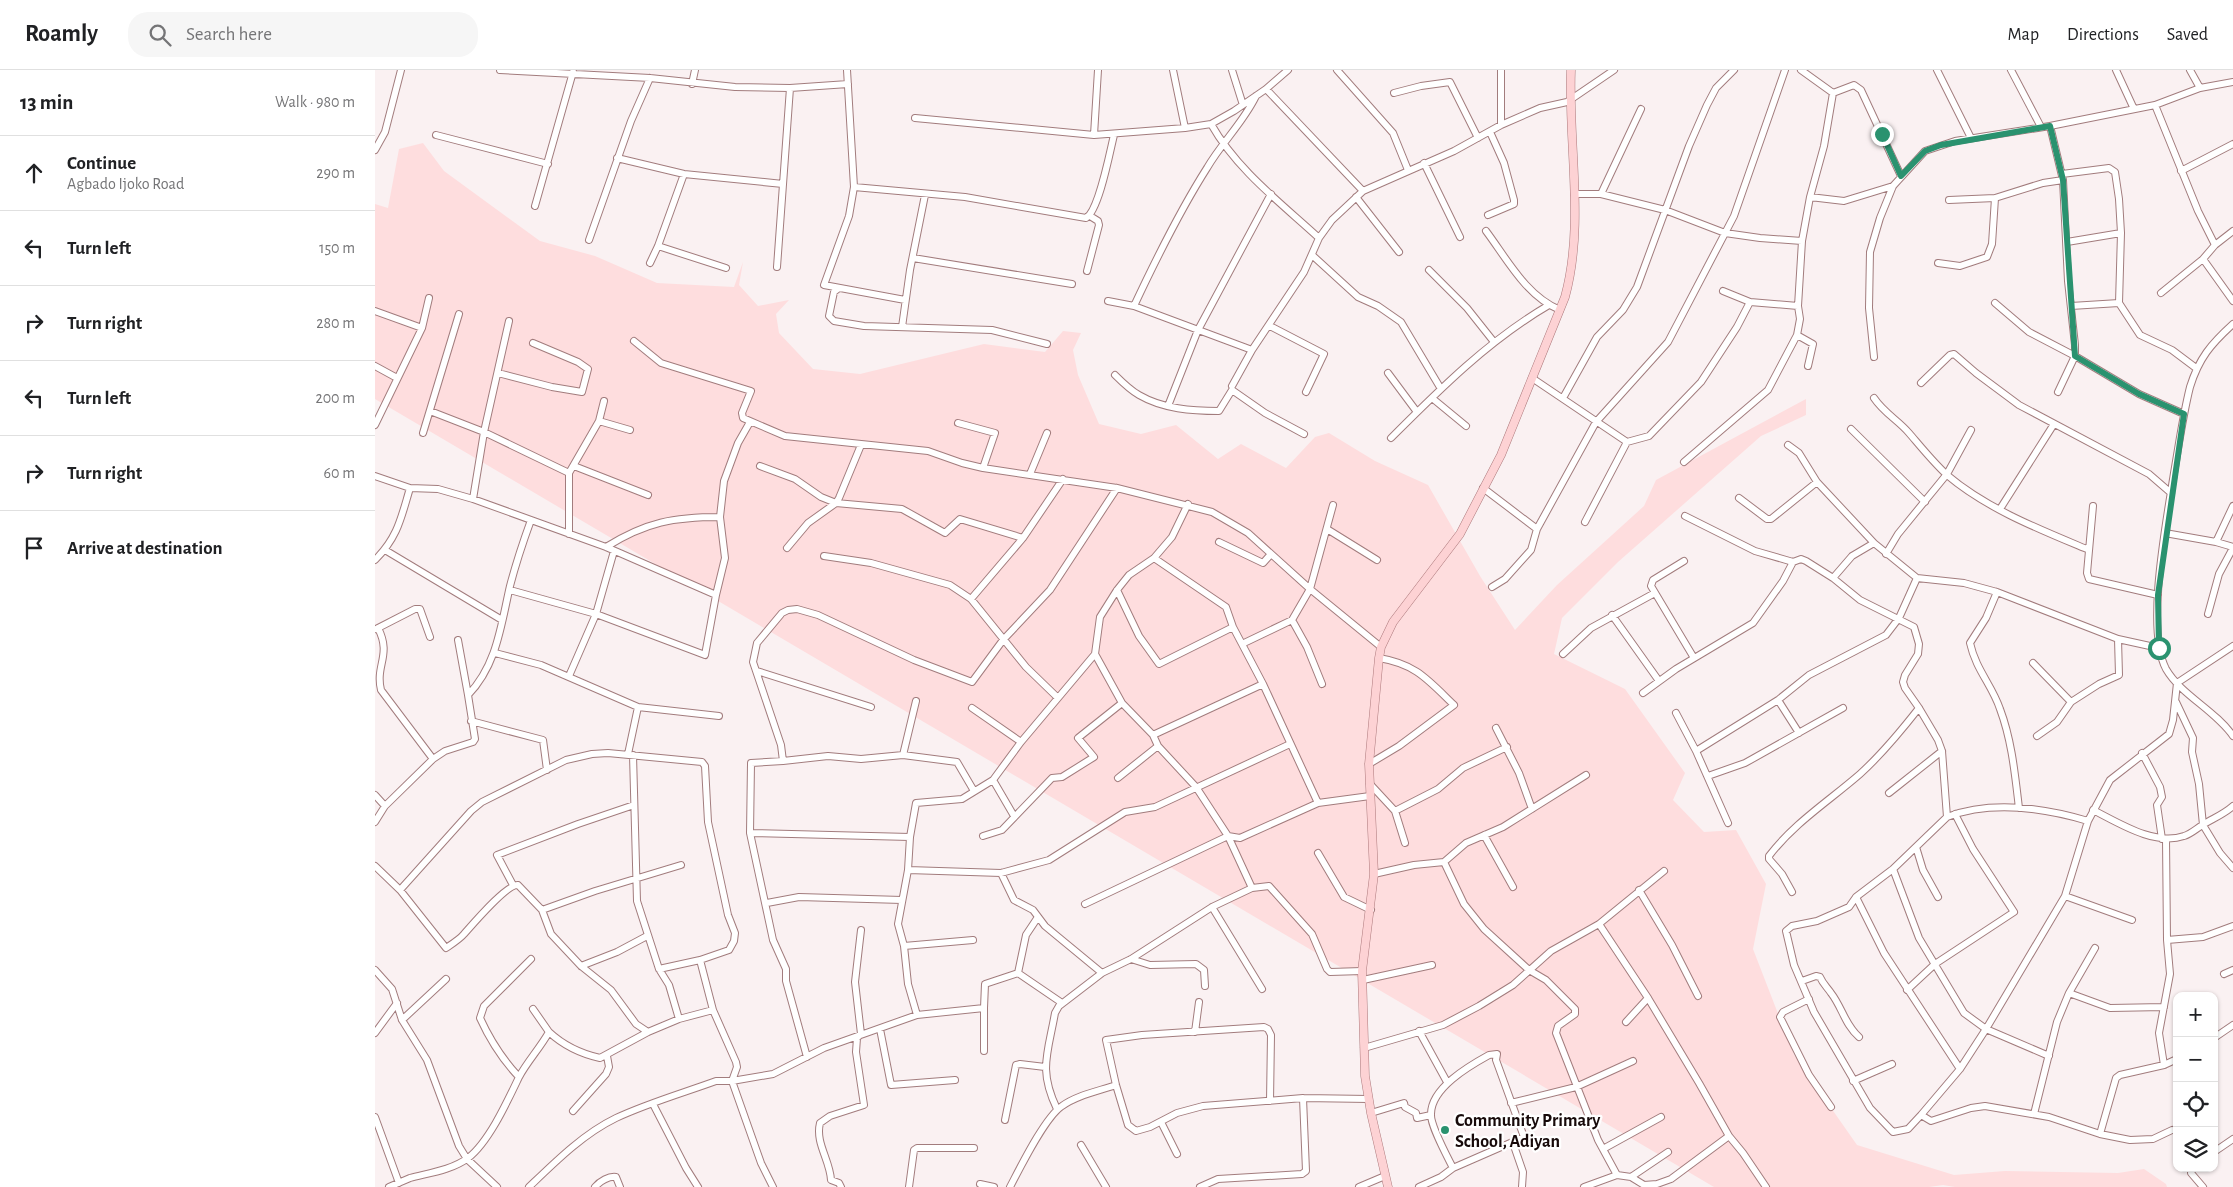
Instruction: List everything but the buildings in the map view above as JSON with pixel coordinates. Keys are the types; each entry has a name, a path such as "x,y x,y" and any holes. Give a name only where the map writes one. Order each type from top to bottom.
{"main road":[{"path":"1388,1187 1371,1113 1363,1048 1363,976 1374,874 1369,764 1379,658 1381,647 1393,622 1460,534 1501,455 1560,310 1571,271 1574,194 1570,99 1571,70"}],"street":[{"path":"375,150 385,132 401,70"},
{"path":"500,70 573,72 650,78 692,84 790,88 848,84"},
{"path":"692,84 695,70"},
{"path":"847,70 854,187 849,216 824,285 905,300"},
{"path":"1094,135 1098,70"},
{"path":"1173,70 1185,128"},
{"path":"1232,70 1243,105"},
{"path":"915,118 1094,135 1114,135 1185,128 1211,124 1266,90 1288,70"},
{"path":"1337,70 1393,133 1408,170"},
{"path":"1501,70 1501,125"},
{"path":"1232,386 1252,350 1270,326 1312,255 1319,238 1332,220 1363,191 1455,151 1501,125 1540,108 1557,105 1570,99 1613,70"},
{"path":"1563,398 1597,338 1623,310 1637,287 1665,210 1707,105 1716,88 1734,70"},
{"path":"1492,586 1505,579 1531,550 1537,529 1596,422 1669,342 1734,216 1785,70"},
{"path":"1801,70 1833,92"},
{"path":"1937,70 1971,138"},
{"path":"2011,70 2041,127"},
{"path":"2116,70 2134,109"},
{"path":"2190,70 2200,88"},
{"path":"535,206 573,72"},
{"path":"589,240 617,158 650,78"},
{"path":"1394,93 1421,86 1450,82 1478,138"},
{"path":"1874,357 1869,308 1871,252 1880,218 1893,186 1925,151 1971,138 2050,126 2155,105 2200,88 2233,82"},
{"path":"1833,92 1854,85 1861,90 1901,176"},
{"path":"777,268 790,88"},
{"path":"1266,90 1363,191"},
{"path":"1684,462 1768,390 1797,335 1800,319 1798,306 1802,241 1810,197 1824,146 1833,92"},
{"path":"1134,306 1157,257 1222,144 1245,117 1257,94"},
{"path":"2155,105 2197,211 2215,244"},
{"path":"1601,194 1641,109"},
{"path":"1211,124 1222,144 1271,194 1319,238"},
{"path":"2050,126 2063,177 2075,356 2058,392"},
{"path":"1488,215 1511,207 1515,200 1504,163 1490,132"},
{"path":"436,135 548,164"},
{"path":"854,187 965,198 1075,218 1086,218 1090,216 1100,190 1114,135"},
{"path":"2181,171 2233,144"},
{"path":"617,158 684,174 783,184"},
{"path":"1424,163 1460,237"},
{"path":"1949,200 1995,198 2063,177 2113,170 2119,199 2121,233 2119,303 2140,336 2172,350 2196,368"},
{"path":"650,264 684,174"},
{"path":"1810,197 1844,201 1893,186"},
{"path":"1168,406 1198,330 1271,194"},
{"path":"1574,194 1601,194 1665,210 1725,233 1802,241"},
{"path":"902,326 905,300 925,195"},
{"path":"1356,197 1399,252"},
{"path":"1937,263 1960,266 1987,257 1992,244 1995,198"},
{"path":"1087,271 1099,225 1098,221 1090,216"},
{"path":"1486,231 1529,288 1549,305 1560,310"},
{"path":"2161,293 2203,259 2215,244 2233,231"},
{"path":"2067,242 2121,233"},
{"path":"658,246 726,268"},
{"path":"1312,255 1358,297 1379,306 1401,322 1441,389"},
{"path":"913,258 1072,284"},
{"path":"2203,259 2233,301"},
{"path":"1429,270 1467,308 1494,342"},
{"path":"839,288 834,292 829,316 834,321 864,326 992,330 1047,344"},
{"path":"1723,291 1750,302 1798,306"},
{"path":"375,425 422,328 429,298"},
{"path":"1107,300 1134,306 1252,350"},
{"path":"1585,522 1627,442 1649,436 1701,382 1737,327 1750,302"},
{"path":"1995,303 2029,332 2075,356 2139,394 2184,414"},
{"path":"2071,306 2119,303"},
{"path":"1391,438 1441,389 1494,342 1518,323 1549,305"},
{"path":"375,311 422,328"},
{"path":"423,433 459,314"},
{"path":"473,499 484,432 509,321"},
{"path":"2233,324 2215,342 2196,368 2184,414 2165,533 2158,595 2159,648 2167,670 2177,683 2211,712 2233,736"},
{"path":"1270,326 1324,354 1306,392"},
{"path":"1797,335 1813,344 1808,366"},
{"path":"634,341 661,363 751,391 742,413 743,418 785,436 928,451 983,468 1117,488 1154,498 1188,504 1212,512 1249,533 1310,589 1381,647"},
{"path":"498,373 552,387 582,392 588,369 578,362 533,343"},
{"path":"1921,383 1950,355 1954,354 2019,404 2149,474 2171,494"},
{"path":"375,366 397,378"},
{"path":"1389,373 1417,412"},
{"path":"1115,375 1139,395 1168,406 1201,411 1219,410 1232,390 1265,413 1304,434"},
{"path":"1532,378 1627,442"},
{"path":"1432,398 1466,426"},
{"path":"1874,398 1886,414 1907,430 1947,474 1969,491 2000,509 2089,550"},
{"path":"569,534 569,473 599,421 604,401"},
{"path":"430,411 484,432 569,473"},
{"path":"599,421 630,430"},
{"path":"510,590 596,614 705,655 725,558 720,518 724,481 730,460 750,422"},
{"path":"958,422 995,433 983,468"},
{"path":"2000,509 2054,424"},
{"path":"1851,428 1925,502"},
{"path":"1886,554 1898,534 1947,474 1971,430"},
{"path":"1030,474 1047,433"},
{"path":"787,548 808,523 836,503 843,492 861,445"},
{"path":"1788,445 1799,453 1817,482 1874,543 1917,578 1965,583 1997,592 2117,639 2159,648"},
{"path":"574,466 648,494"},
{"path":"760,466 795,479 821,497 836,503 902,509 945,533 960,519 1023,538"},
{"path":"375,476 410,488 438,489 473,499 606,547 716,595"},
{"path":"971,600 1023,538 1063,479"},
{"path":"1739,498 1767,519 1771,519 1817,482"},
{"path":"375,560 397,533 410,488"},
{"path":"783,761 781,745 753,662 757,643 782,613 797,609 817,615 914,660 972,682 1003,640 1050,590 1117,488"},
{"path":"1483,488 1537,529"},
{"path":"917,1015 908,984 904,946 898,924 908,870 910,837 916,803 962,799 993,780 1021,742 1095,654 1101,617 1117,590 1129,574 1154,558 1172,537 1188,504"},
{"path":"1242,644 1291,620 1310,589 1333,505"},
{"path":"2093,506 2087,573 2089,579 2158,595"},
{"path":"2217,542 2233,506"},
{"path":"1685,516 1755,550 1793,562 1801,559 1806,561 1833,578 1860,600 1914,627 1919,644 1918,654 1903,682 1938,740 1942,751 1947,817"},
{"path":"606,547 625,535 653,524 684,517 720,518"},
{"path":"468,695 486,672 495,653 510,590 531,520"},
{"path":"1327,529 1377,560"},
{"path":"2165,533 2217,542 2233,548 2219,574 2208,614"},
{"path":"1219,542 1263,563 1271,554"},
{"path":"1833,578 1852,556 1874,543"},
{"path":"385,550 502,620"},
{"path":"569,676 596,614 614,551"},
{"path":"824,556 871,563 950,585 971,600 1003,640 1059,698"},
{"path":"1154,558 1227,607 1233,627 1263,684 1289,744 1318,803"},
{"path":"1684,561 1653,580 1651,586 1653,594 1694,658"},
{"path":"1643,694 1694,658 1753,623 1783,581 1793,562"},
{"path":"1696,751 1778,700 1809,675 1886,635 1899,618 1917,578"},
{"path":"1117,590 1139,636 1159,664 1233,627"},
{"path":"1997,592 1986,618 1970,642 1974,658 2000,707 2007,732 2019,808"},
{"path":"1563,654 1583,634 1612,615 1653,594"},
{"path":"430,637 420,609 415,609 376,629 384,642 384,654 377,682 433,759"},
{"path":"1612,615 1659,681"},
{"path":"1291,620 1307,647 1323,684"},
{"path":"2037,736 2057,722 2071,702 2099,684 2119,675 2117,639"},
{"path":"375,822 385,806 433,759 445,751 473,742 475,734 471,721 458,640"},
{"path":"2177,683 2233,646"},
{"path":"495,653 541,664 638,706 719,716"},
{"path":"1095,654 1122,703 1153,735 1158,746 1196,787 1228,836 1252,888"},
{"path":"1369,764 1399,746 1454,704 1417,671 1399,661 1379,658"},
{"path":"2033,663 2071,702"},
{"path":"757,671 871,707"},
{"path":"2088,821 2053,811 2019,808 1989,809 1955,814 1947,817 1893,869 1856,897 1849,907 1817,921 1792,926 1786,931 1794,965 1809,999 1853,1081 1871,1108 1893,1132 1907,1129 1921,1115 1960,1069 1986,1029 2065,896 2088,821 2110,780 2142,753 2169,734 2173,720 2177,683"},
{"path":"1153,735 1263,684"},
{"path":"1778,700 1799,733"},
{"path":"903,755 916,701"},
{"path":"2175,701 2193,738 2192,752 2199,784 2203,825 2220,853 2233,868"},
{"path":"983,836 1002,830 1052,778 1062,777 1094,757 1078,738 1122,703"},
{"path":"638,706 631,755 637,901 659,970 669,985 679,1018"},
{"path":"972,708 1021,742"},
{"path":"1707,776 1745,764 1843,708"},
{"path":"1792,892 1782,874 1769,859 1769,856 1797,825 1861,773 1890,744 1919,708"},
{"path":"1676,713 1696,751 1728,823"},
{"path":"471,721 543,740 547,770"},
{"path":"1496,728 1519,773 1532,809"},
{"path":"908,870 1001,873 1049,860 1125,812 1155,807 1289,744"},
{"path":"1118,778 1158,746"},
{"path":"1395,810 1439,789 1468,766 1507,747"},
{"path":"1889,793 1942,751"},
{"path":"400,890 471,811 482,802 577,757 608,753 702,762 705,766 708,822 728,915 735,933 734,941 729,950 700,960 659,970"},
{"path":"2142,753 2160,787 2162,797 2157,805 2164,839 2170,974 2159,1033 2164,1066"},
{"path":"807,1057 786,981 785,970 773,940 767,904 750,833 751,763 828,756 861,759 903,755 957,762 974,790"},
{"path":"1374,874 1414,865 1444,862 1466,843 1532,809 1585,775"},
{"path":"993,780 1014,816"},
{"path":"1371,784 1395,810 1405,843"},
{"path":"375,794 385,806"},
{"path":"1085,904 1228,836 1240,838 1318,803 1370,796"},
{"path":"513,885 497,855 634,805"},
{"path":"2093,810 2130,828 2164,839 2184,836 2233,806"},
{"path":"1907,990 1935,964 2014,912 1973,849 1955,814"},
{"path":"750,833 910,837"},
{"path":"1484,835 1513,887"},
{"path":"1916,848 1923,870 1938,897"},
{"path":"1318,852 1344,897 1371,910"},
{"path":"1444,862 1464,904 1484,929 1529,970 1546,980 1575,1009 1575,1014 1558,1026 1556,1033 1576,1087 1603,1149 1617,1175"},
{"path":"542,910 681,865"},
{"path":"375,866 400,890 446,948 464,934 472,923 506,890 513,885 518,885 542,910 551,934 581,966 611,990 636,1024 648,1032"},
{"path":"1893,869 1914,928 1964,1013 1986,1029 2049,1056"},
{"path":"1363,1048 1443,1025 1479,1006 1513,985 1551,951 1599,924 1664,871"},
{"path":"1001,873 1014,900 1033,910 1045,926 1102,973"},
{"path":"1057,1109 1049,1091 1045,1067 1055,1013 1062,1003 1102,973 1131,959 1212,907 1252,888 1269,886 1288,906 1316,940 1327,969 1330,972 1363,976 1432,965"},
{"path":"1639,890 1672,945 1698,996"},
{"path":"2065,896 2132,920"},
{"path":"767,904 799,897 902,900"},
{"path":"1856,897 1880,947 1960,1069"},
{"path":"1212,907 1262,989"},
{"path":"1018,973 1026,935 1038,917"},
{"path":"1599,924 1647,998 1729,1136 1766,1187"},
{"path":"2167,940 2203,937 2233,926"},
{"path":"841,1187 839,1183 831,1180 818,1131 820,1122 830,1116 864,1104 856,1052 857,1038 861,1034 855,982 861,930"},
{"path":"581,966 617,952 647,936"},
{"path":"904,946 973,940"},
{"path":"2034,1114 2057,1022 2069,993 2095,948"},
{"path":"519,1077 503,1060 489,1038 480,1018 483,1006 531,958"},
{"path":"1131,959 1150,965 1196,964 1204,970 1205,986"},
{"path":"700,960 713,1010 737,1062 732,1081 761,1163 773,1187"},
{"path":"375,970 389,983 402,1020 427,1060 459,1146 467,1159 497,1187"},
{"path":"2223,974 2233,970"},
{"path":"1018,973 1062,1003"},
{"path":"984,1051 985,984 1018,973"},
{"path":"1802,981 1816,976 1819,977 1831,992 1852,1031 1859,1037"},
{"path":"402,1020 446,979"},
{"path":"2069,993 2110,1008 2164,1007"},
{"path":"1626,1022 1647,998"},
{"path":"1809,999 1783,1012 1780,1017 1809,1075 1831,1107"},
{"path":"1195,1032 1199,1002"},
{"path":"375,1033 397,1003"},
{"path":"529,1187 555,1161 594,1131 615,1118 716,1081 732,1081 773,1074 824,1048 917,1015 984,1008"},
{"path":"533,1009 555,1038 587,1056 600,1058 607,1056 648,1032 679,1018 713,1010"},
{"path":"2215,1037 2233,1025"},
{"path":"1270,1101 1271,1035 1268,1029 1264,1027 1142,1035 1106,1040 1116,1085 1128,1126 1132,1130 1143,1130 1177,1113 1203,1106 1270,1101 1303,1098 1369,1099"},
{"path":"880,1029 891,1086 955,1080"},
{"path":"1419,1031 1447,1082"},
{"path":"389,1187 455,1165 467,1159 475,1152 495,1122 519,1077 541,1048 549,1032"},
{"path":"1419,1187 1441,1177 1453,1168 1524,1137 1496,1060 1497,1054 1489,1055 1447,1082 1433,1105 1431,1115 1453,1168"},
{"path":"573,1111 606,1074 609,1066 607,1056"},
{"path":"1511,1104 1576,1087 1633,1061"},
{"path":"2100,1134 2115,1078 2120,1075 2164,1066 2173,1061"},
{"path":"1853,1081 1892,1064"},
{"path":"1005,1120 1016,1065 1045,1067"},
{"path":"1010,1187 1024,1160 1057,1109 1067,1102 1116,1085"},
{"path":"1200,1187 1218,1179 1302,1174 1306,1171 1303,1098"},
{"path":"1371,1113 1404,1103 1405,1107 1416,1113 1417,1118 1431,1115"},
{"path":"653,1104 685,1168 698,1187"},
{"path":"1921,1115 1931,1120 1971,1108 1985,1106 2034,1114 2100,1134 2130,1140 2161,1137 2172,1130"},
{"path":"375,1117 399,1183"},
{"path":"1603,1149 1661,1117"},
{"path":"1161,1122 1177,1154"},
{"path":"1583,1187 1617,1175 1631,1177 1644,1185 1657,1184 1671,1179 1729,1136"},
{"path":"2218,1149 2233,1138"},
{"path":"1513,1143 1523,1172 1522,1187"},
{"path":"1081,1145 1106,1187"},
{"path":"909,1187 913,1150 917,1148 974,1148"},
{"path":"1631,1177 1667,1152"},
{"path":"2191,1172 2203,1187"},
{"path":"1359,1187 1385,1176"},
{"path":"595,1187 603,1180 613,1177 616,1177 620,1187"},
{"path":"980,1184 994,1187"}],"shaded area":[{"path":"423,143 444,171 540,241 595,256 657,283 734,287 743,262 739,285 758,306 789,300 776,314 779,333 813,369 860,374 984,344 1045,352 1063,331 1081,333 1073,350 1078,375 1099,424 1141,434 1176,425 1218,459 1241,444 1286,468 1315,437 1329,433 1375,461 1428,485 1480,576 1515,630 1557,585 1644,506 1656,480 1806,399 1806,415 1761,436 1618,562 1562,618 1554,654 1625,689 1685,773 1673,800 1704,832 1736,830 1766,884 1753,949 1794,1055 1857,1145 1954,1175 2005,1171 2118,1173 2144,1169 2166,1184 2167,1187 1955,1187 1943,1185 1929,1187 1714,1187 375,399 375,204 388,208 399,149"}],"place":[{"name":"Community Primary School, Adiyan","path":"1445,1130"}],"route":[{"path":"1882,134 1901,176 1925,151 1941,145 1971,138 2050,126 2063,180 2065,198 2068,281 2075,356 2118,383 2184,414 2165,533 2158,595 2157,630 2159,648"}]}
